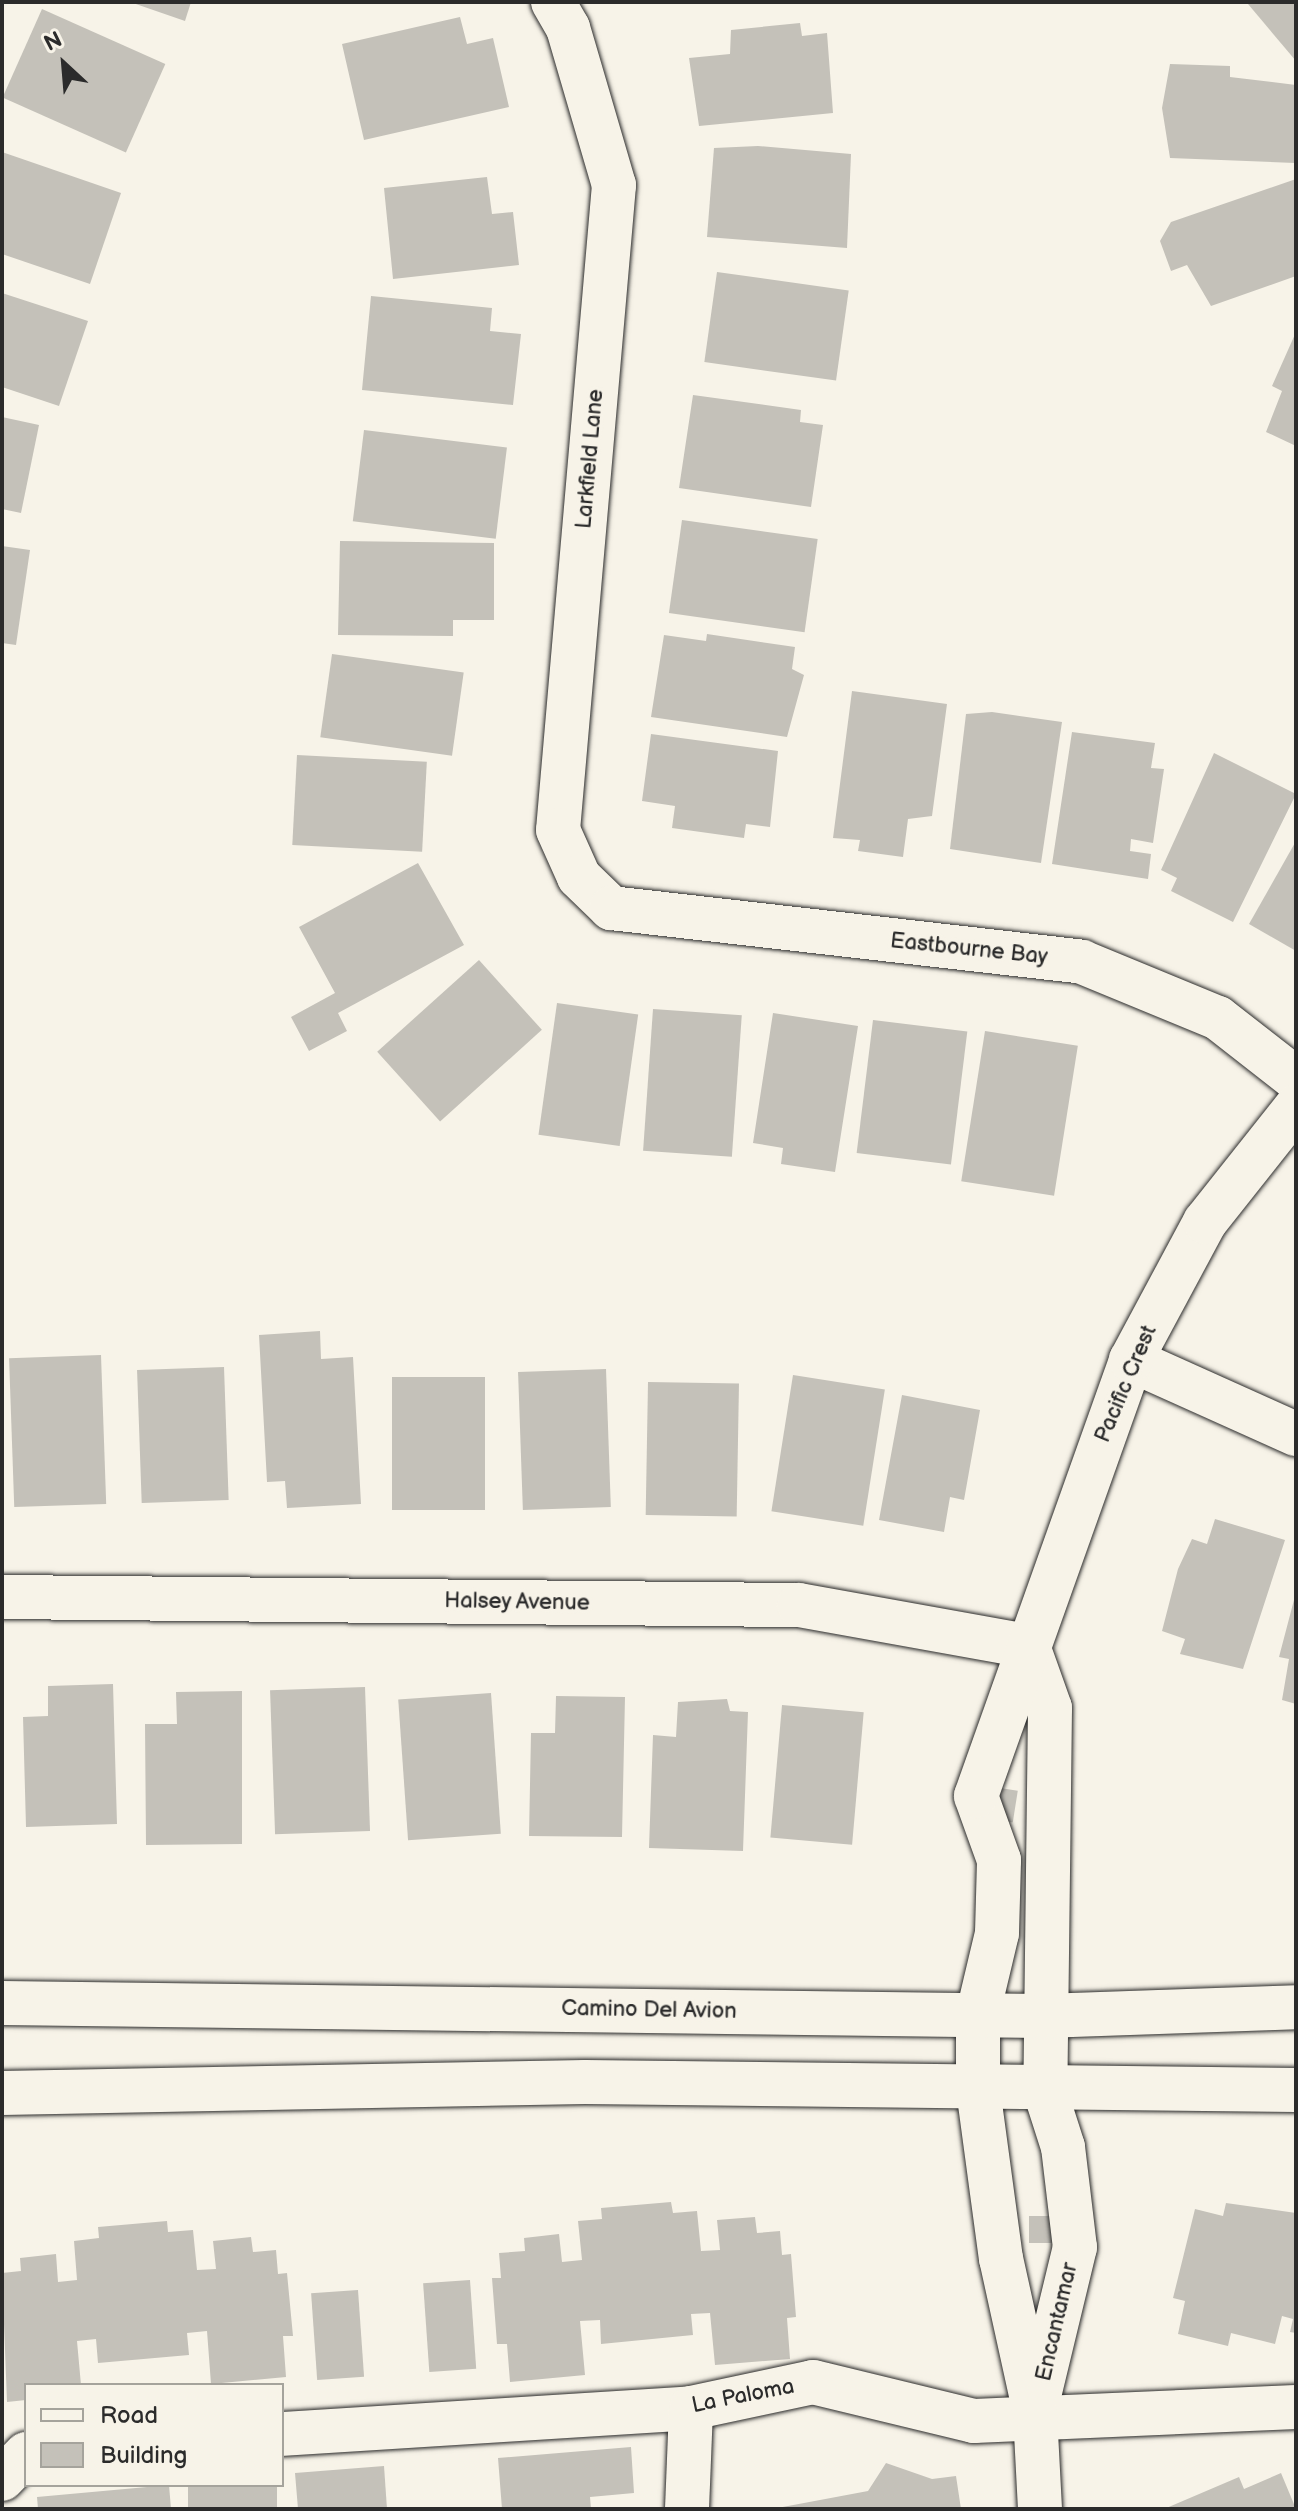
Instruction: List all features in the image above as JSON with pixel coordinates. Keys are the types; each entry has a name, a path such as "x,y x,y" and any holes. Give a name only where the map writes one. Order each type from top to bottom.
{"street":[{"name":"Larkfield Lane","path":"553,2 568,28 614,185 558,830 579,877 611,908"},
{"name":"Eastbourne Bay","path":"611,908 1082,962 1218,1018 1296,1079"},
{"name":"Pacific Crest","path":"978,2088 978,2013 997,1933 999,1860 976,1796 1131,1360 1205,1222 1296,1107"},
{"path":"1131,1360 1296,1434"},
{"name":"Halsey Avenue","path":"2,1597 799,1605 1028,1646"},
{"path":"1028,1646 1050,1708 1043,2016 1045,2091"},
{"name":"Camino Del Avion","path":"2,2003 1043,2016 1296,2007"},
{"path":"2,2093 585,2082 1045,2091 1296,2090"},
{"name":"Encantamar","path":"978,2088 1001,2259 1035,2413 1040,2509"},
{"name":"Encantamar","path":"1035,2413 1075,2247 1063,2147 1045,2091"},
{"name":"La Paloma","path":"284,2434 691,2408 813,2382 974,2421 1035,2413 1296,2407"},
{"path":"687,2509 691,2408"},
{"path":"2,2479 24,2456"}],"building":[{"path":"130,2 191,2 185,21"},
{"path":"1296,2 1296,61 1248,4"},
{"path":"42,9 165,64 126,153 3,98"},
{"path":"460,17 467,44 493,38 509,107 364,140 342,44"},
{"path":"800,23 802,36 827,33 833,113 699,126 689,58 730,54 731,30"},
{"path":"1170,64 1230,66 1230,77 1296,85 1295,163 1170,158 1162,108"},
{"path":"758,146 851,154 847,248 707,237 714,148"},
{"path":"2,152 121,193 90,284 2,254"},
{"path":"487,177 492,214 513,212 519,265 393,279 384,188"},
{"path":"1296,179 1296,276 1211,306 1187,265 1171,271 1160,241 1171,222"},
{"path":"717,272 849,291 836,381 704,362"},
{"path":"2,293 88,321 59,406 2,387"},
{"path":"371,296 492,308 490,331 521,334 513,405 362,390"},
{"path":"1296,332 1296,446 1266,432 1282,391 1272,386"},
{"path":"693,395 801,410 800,422 823,425 811,507 679,488"},
{"path":"2,417 39,425 21,513 2,509"},
{"path":"364,430 507,448 496,539 353,521"},
{"path":"682,520 818,539 805,632 669,613"},
{"path":"340,541 494,543 494,620 453,620 453,636 338,635"},
{"path":"2,546 30,550 16,645 2,643"},
{"path":"707,634 795,647 792,669 804,675 787,737 651,717 664,635 706,641"},
{"path":"332,654 464,673 452,756 320,737"},
{"path":"852,691 947,704 932,816 908,819 903,857 858,851 860,840 833,838"},
{"path":"992,712 1062,722 1041,863 950,849 966,714"},
{"path":"1072,732 1155,743 1151,768 1164,769 1153,843 1131,839 1130,851 1151,854 1148,879 1052,864"},
{"path":"651,734 778,751 770,827 746,824 744,838 672,828 675,806 642,801"},
{"path":"1214,753 1296,794 1233,922 1171,891 1177,878 1161,870"},
{"path":"297,755 427,762 422,852 292,845"},
{"path":"1296,841 1296,951 1249,924"},
{"path":"418,863 464,945 338,1013 347,1031 309,1051 291,1017 335,993 299,927"},
{"path":"479,960 542,1030 440,1122 377,1052"},
{"path":"557,1003 638,1014 620,1146 538,1135"},
{"path":"653,1009 742,1015 732,1157 643,1151"},
{"path":"773,1013 858,1026 835,1172 781,1164 783,1148 753,1143"},
{"path":"873,1020 967,1032 951,1165 857,1153"},
{"path":"985,1031 1078,1046 1054,1196 961,1181"},
{"path":"320,1331 321,1359 353,1357 361,1504 287,1508 285,1481 267,1482 259,1335"},
{"path":"101,1355 106,1504 14,1507 9,1358"},
{"path":"224,1367 229,1500 142,1503 137,1370"},
{"path":"606,1369 611,1507 523,1510 518,1372"},
{"path":"793,1375 885,1390 863,1526 771,1511"},
{"path":"392,1377 485,1377 485,1510 392,1510"},
{"path":"648,1382 739,1384 737,1517 646,1515"},
{"path":"902,1395 980,1410 964,1500 950,1497 944,1532 879,1520"},
{"path":"1215,1519 1285,1540 1243,1669 1180,1654 1185,1639 1162,1631 1178,1569 1192,1539 1207,1544"},
{"path":"1295,1596 1296,1704 1282,1700 1289,1659 1279,1657"},
{"path":"113,1684 117,1824 26,1827 23,1717 48,1716 48,1686"},
{"path":"365,1687 370,1831 275,1834 270,1690"},
{"path":"242,1691 242,1844 146,1845 145,1724 177,1724 176,1692"},
{"path":"491,1693 501,1834 408,1840 398,1699"},
{"path":"556,1696 625,1697 622,1837 529,1836 531,1733 555,1733"},
{"path":"727,1699 730,1711 748,1712 743,1851 649,1848 653,1735 676,1737 678,1702"},
{"path":"782,1705 864,1712 852,1845 770,1837"},
{"path":"1000,1788 1018,1791 1013,1822 995,1820"},
{"path":"671,2202 673,2213 697,2211 701,2251 720,2250 717,2220 755,2217 757,2233 780,2231 782,2255 791,2254 796,2317 787,2318 790,2359 715,2365 710,2313 691,2314 693,2335 601,2344 600,2320 580,2321 585,2375 510,2382 507,2344 497,2344 492,2278 501,2278 499,2253 525,2251 524,2238 559,2234 562,2262 582,2260 578,2221 602,2219 601,2208"},
{"path":"1226,2203 1296,2213 1296,2333 1290,2332 1293,2319 1282,2316 1275,2344 1231,2333 1228,2346 1178,2334 1185,2301 1173,2298 1195,2209 1223,2216"},
{"path":"1029,2216 1052,2216 1052,2243 1029,2243"},
{"path":"167,2221 168,2232 193,2230 197,2270 216,2269 213,2241 251,2237 253,2252 276,2250 278,2274 287,2273 293,2336 283,2336 286,2377 211,2383 207,2331 187,2333 189,2355 98,2363 96,2339 77,2341 81,2383 24,2383 24,2400 7,2402 2,2273 21,2271 20,2258 56,2254 58,2282 77,2280 74,2241 99,2238 98,2227"},
{"path":"470,2280 476,2369 429,2372 423,2283"},
{"path":"358,2290 364,2377 317,2380 311,2293"},
{"path":"631,2447 634,2493 590,2497 591,2509 502,2509 498,2458"},
{"path":"886,2463 932,2479 956,2476 961,2509 772,2509 868,2491"},
{"path":"384,2466 387,2509 298,2509 295,2473"},
{"path":"1281,2473 1296,2509 1164,2509 1239,2477 1244,2489"},
{"path":"169,2487 171,2509 38,2509 37,2497"},
{"path":"188,2487 277,2487 277,2509 188,2509"}]}
